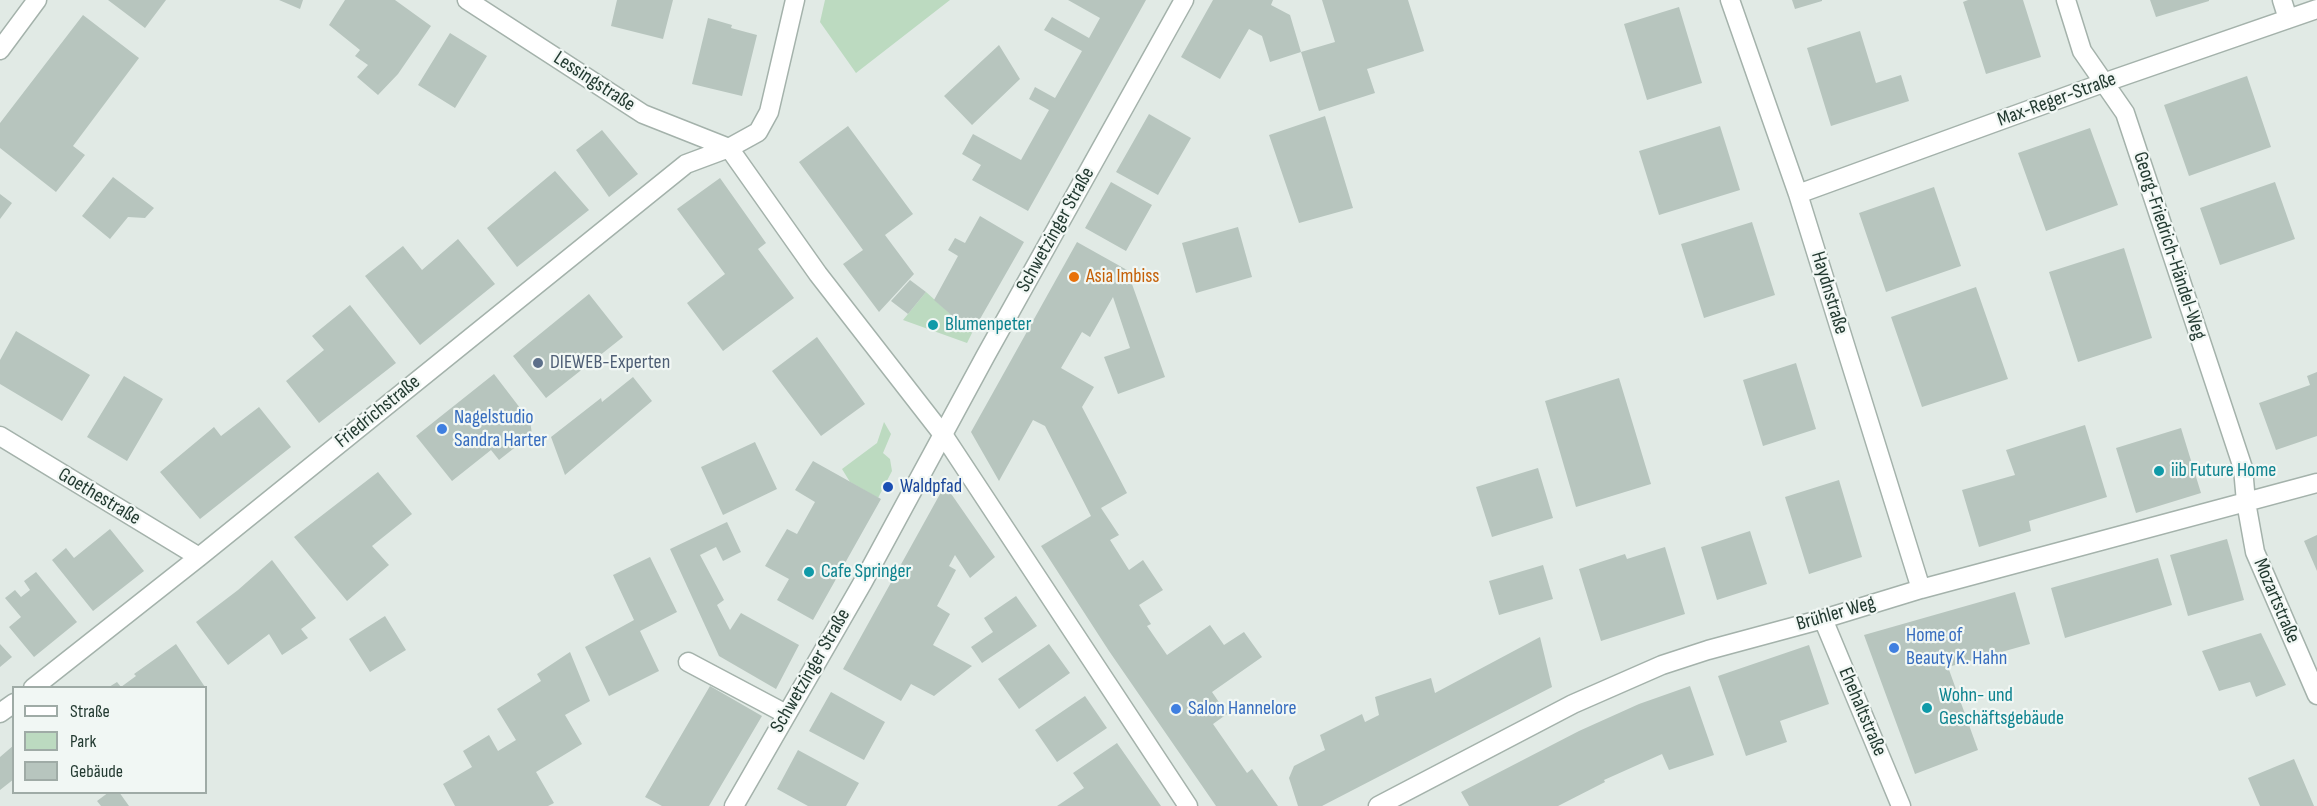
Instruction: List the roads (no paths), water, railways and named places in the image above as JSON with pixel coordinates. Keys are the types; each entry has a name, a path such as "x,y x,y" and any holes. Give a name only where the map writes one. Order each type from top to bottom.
{"street":[{"path":"0,50 37,0"},
{"name":"Lessingstraße","path":"467,0 644,114 729,147"},
{"name":"Friedrichstraße","path":"34,686 199,557 686,164 729,147 758,132 769,112 795,0"},
{"name":"Schwetzinger Straße","path":"734,806 863,582 986,355 1185,0"},
{"name":"Haydnstraße","path":"1730,0 1798,194 1921,589"},
{"name":"Georg-Friedrich-Händel-Weg","path":"2066,0 2082,51 2125,113 2243,468 2246,502"},
{"path":"2282,0 2288,20"},
{"name":"Max-Reger-Straße","path":"1798,194 2103,82 2317,9"},
{"path":"729,147 818,274 944,436 1188,806"},
{"name":"Goethestraße","path":"0,436 199,557"},
{"name":"Brühler Weg","path":"1378,806 1489,746 1600,691 1662,665 1921,589 2317,483"},
{"name":"Mozartstraße","path":"2246,502 2255,552 2317,695"},
{"name":"Ehehaltstraße","path":"1823,619 1901,806"},
{"path":"688,662 786,714"}],"place":[{"name":"Asia Imbiss","path":"1074,277"},
{"name":"Blumenpeter","path":"933,325"},
{"name":"DIEWEB-Experten","path":"538,363"},
{"name":"Nagelstudio Sandra Harter","path":"442,429"},
{"name":"iib Future Home","path":"2159,471"},
{"name":"Waldpfad","path":"888,487"},
{"name":"Cafe Springer","path":"809,572"},
{"name":"Home of Beauty K. Hahn","path":"1894,648"},
{"name":"Wohn- und Geschäftsgebäude","path":"1927,708"},
{"name":"Salon Hannelore","path":"1176,709"}]}
